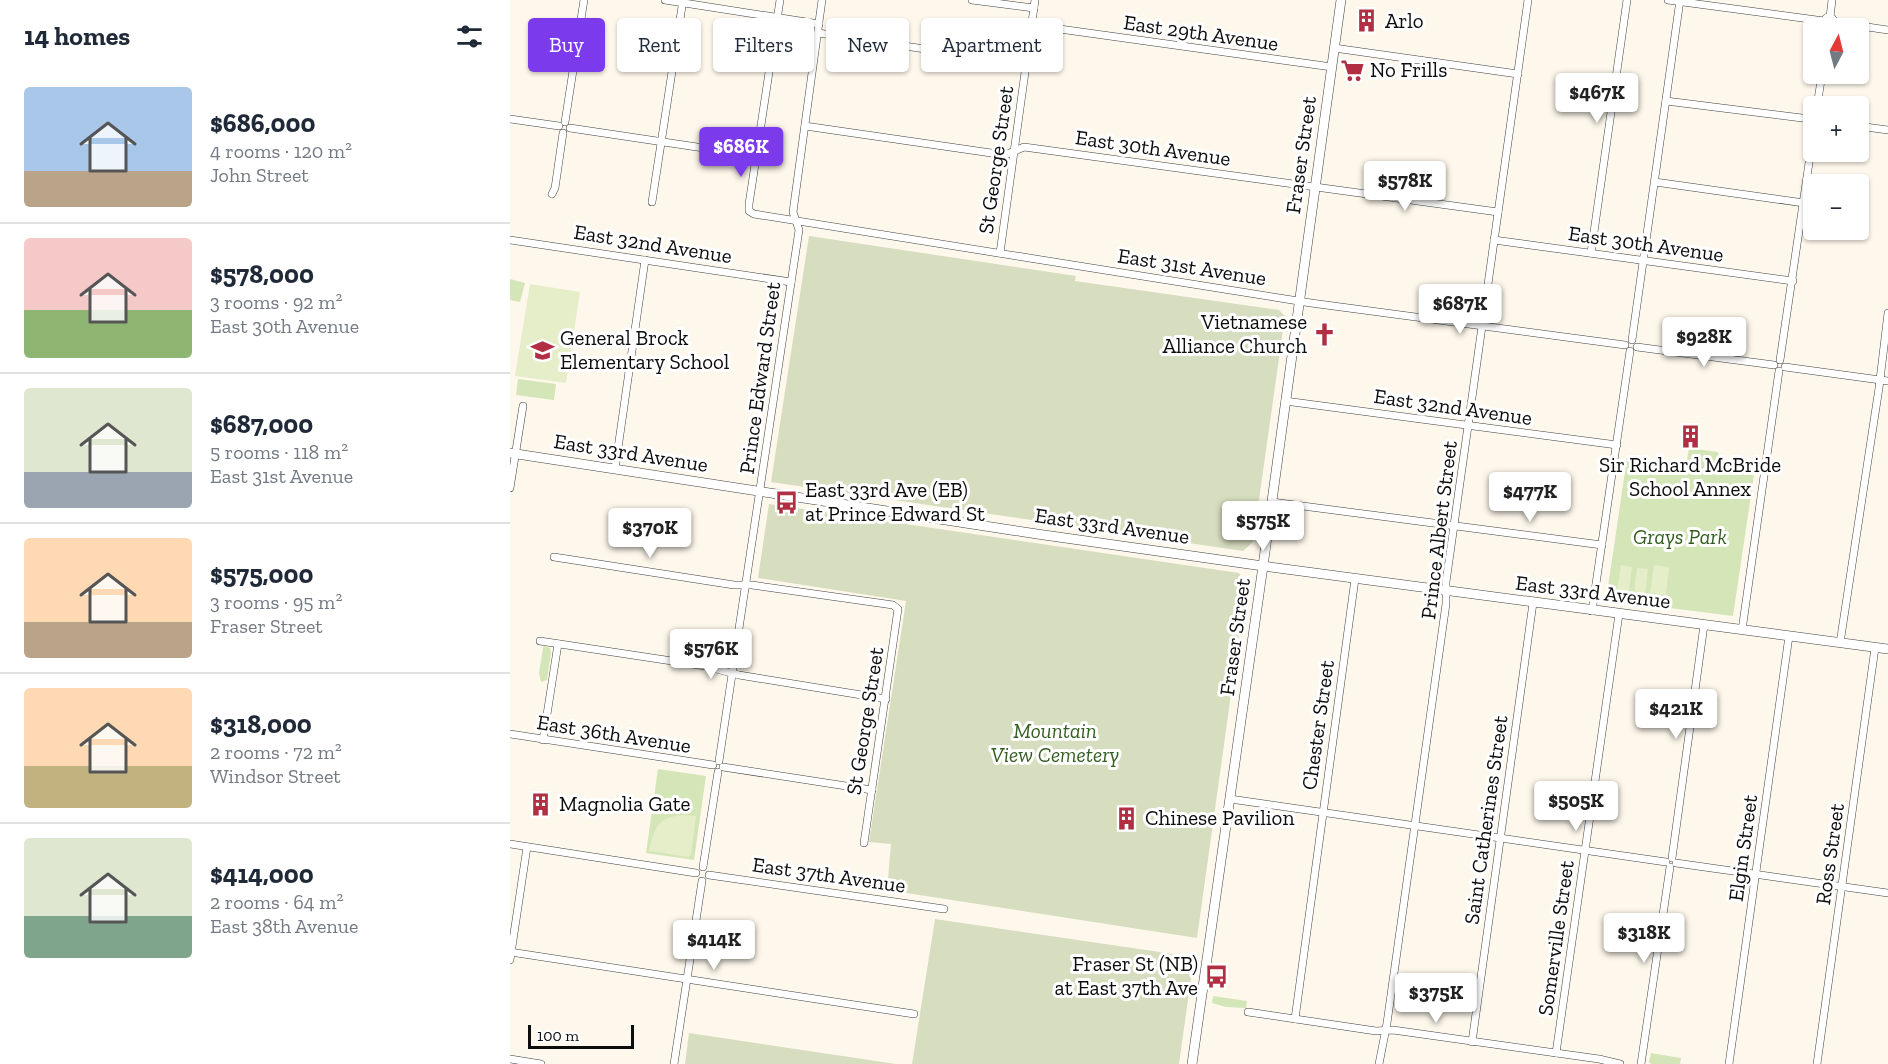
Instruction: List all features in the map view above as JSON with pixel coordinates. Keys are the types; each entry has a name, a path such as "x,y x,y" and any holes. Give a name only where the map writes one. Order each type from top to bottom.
{"street":[{"path":"552,194 555,188 585,0"},
{"path":"665,0 819,24"},
{"path":"510,119 757,156 780,0"},
{"name":"Prince Edward Street","path":"703,867 799,230 793,212 822,0"},
{"path":"972,0 1034,8"},
{"name":"St George Street","path":"1032,18 1035,0"},
{"name":"Fraser Street","path":"1192,1064 1341,0"},
{"name":"Prince Albert Street","path":"1379,1064 1446,604 1446,582 1528,0"},
{"path":"1591,253 1627,0"},
{"path":"1668,0 1803,19"},
{"path":"1830,18 1832,0"},
{"path":"652,202 683,1"},
{"path":"1632,340 1680,1"},
{"path":"1869,28 1888,30"},
{"name":"East 29th Avenue","path":"1063,30 1332,68"},
{"path":"818,33 921,48"},
{"path":"1334,48 1518,74"},
{"name":"St George Street","path":"999,253 1024,72"},
{"path":"1666,101 1803,121"},
{"name":"East 30th Avenue","path":"805,126 1005,155 1023,147 1498,212"},
{"path":"1869,127 1888,130"},
{"name":"East 31st Avenue","path":"757,156 749,204 749,211 754,214 1299,301 1625,345"},
{"path":"1655,182 1803,203"},
{"path":"1743,630 1803,210"},
{"name":"East 32nd Avenue","path":"510,240 791,282"},
{"name":"East 30th Avenue","path":"1494,240 1793,281"},
{"path":"615,469 645,260"},
{"path":"1840,643 1884,380 1888,314"},
{"path":"1632,340 1628,340 1626,348 1884,380"},
{"path":"1592,610 1617,445 1636,343 1632,340"},
{"name":"East 32nd Avenue","path":"1285,401 1617,445"},
{"path":"510,488 513,453 523,406"},
{"name":"East 33rd Avenue","path":"513,453 1263,566 1888,650"},
{"path":"1272,502 1602,545"},
{"path":"554,557 734,585 745,584"},
{"name":"Chester Street","path":"1295,1019 1355,579"},
{"name":"St George Street","path":"745,584 893,605 898,609 864,843"},
{"name":"Saint Catherines Street","path":"1472,1042 1533,603"},
{"name":"Somerville Street","path":"1556,1053 1619,614"},
{"path":"1641,1064 1704,625"},
{"name":"Elgin Street","path":"1729,1064 1790,636"},
{"path":"540,641 705,666 732,673 886,699"},
{"path":"543,740 558,644"},
{"name":"Ross Street","path":"1817,1064 1875,648"},
{"name":"East 36th Avenue","path":"510,734 872,790"},
{"path":"1230,800 1888,893"},
{"path":"510,844 696,873"},
{"path":"510,960 527,846"},
{"path":"696,873 699,868 707,869 710,875 708,879 702,881"},
{"path":"696,873 698,879 702,881"},
{"name":"East 37th Avenue","path":"710,875 944,909"},
{"path":"674,1064 702,881"},
{"path":"511,952 914,1014"},
{"path":"1248,1012 1376,1031 1393,1030 1620,1064"},
{"path":"510,1059 541,1064"}],"green space":[{"path":"809,236 1076,276 1075,281 1279,310 1285,316 1253,542 1243,551 771,482"},
{"path":"510,279 525,283 520,302 510,300"},
{"path":"530,284 580,292 566,383 515,376"},
{"path":"518,379 556,384 554,400 516,395"},
{"name":"Grays Park","path":"1689,448 1718,452 1721,462 1720,470 1754,475 1733,616 1606,600 1627,458 1686,466"},
{"name":"Mountain View Cemetery","path":"769,504 1239,573 1246,587 1197,938 887,890 891,844 869,842 906,601 758,578"},
{"path":"1621,565 1632,567 1629,592 1617,590"},
{"path":"1654,565 1669,567 1666,595 1650,593"},
{"path":"1637,568 1648,569 1645,594 1634,593"},
{"path":"544,646 550,648 551,653 547,680 541,682 539,673"},
{"path":"658,769 706,776 694,860 646,853"},
{"path":"682,815 696,816 691,855 688,857 649,851 652,836 662,821"},
{"path":"935,919 1194,957 1179,1064 912,1064"},
{"path":"1213,996 1247,1001 1246,1008 1226,1007 1212,1003"},
{"path":"689,1033 896,1064 685,1064"},
{"path":"1651,1053 1681,1058 1680,1064 1651,1064 1649,1062"}],"place":[{"name":"Arlo","path":"1367,21"},
{"name":"No Frills","path":"1352,70"},
{"name":"Vietnamese Alliance Church","path":"1325,334"},
{"name":"General Brock Elementary School","path":"542,350"},
{"name":"Sir Richard McBride School Annex","path":"1690,437"},
{"name":"East 33rd Ave (EB) at Prince Edward St","path":"787,502"},
{"name":"Magnolia Gate","path":"541,804"},
{"name":"Chinese Pavilion","path":"1127,818"},
{"name":"Fraser St (NB) at East 37th Ave","path":"1216,976"}]}
